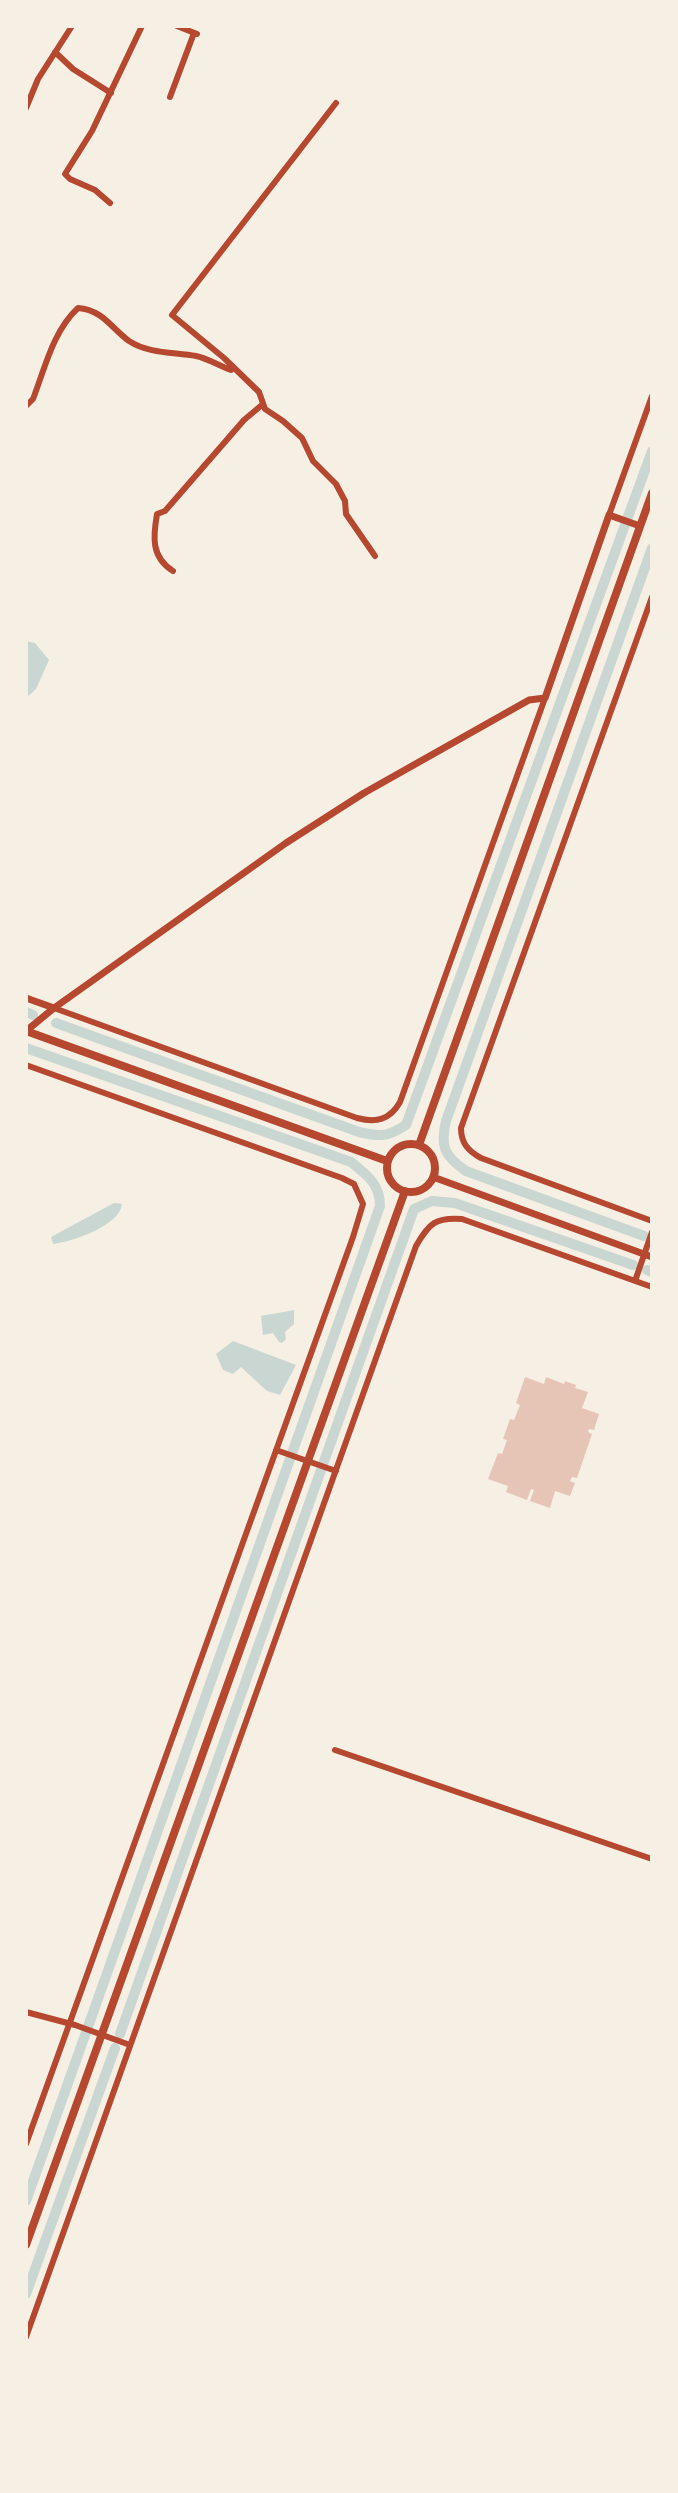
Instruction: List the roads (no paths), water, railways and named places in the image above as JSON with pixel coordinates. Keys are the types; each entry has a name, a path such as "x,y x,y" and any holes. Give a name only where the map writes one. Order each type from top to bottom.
{"main road":[{"path":"419,1145 631,523 652,493"},
{"path":"26,1031 387,1161"},
{"path":"419,1145 432,1157 435,1165 433,1177 421,1190 405,1191 391,1182 387,1161 401,1146 419,1145"},
{"path":"26,2245 98,2033 405,1191"}],"street":[{"path":"26,108 38,79 72,26"},
{"path":"110,203 95,190 65,174 84,146 142,26"},
{"path":"170,97 196,33 177,26"},
{"path":"55,52 73,69 111,93"},
{"path":"336,103 172,315 224,358 259,392 263,404 272,415 302,438 313,461 336,484 345,501 346,514 375,556"},
{"path":"26,406 33,399 60,332 78,308 99,313 128,340 147,349 198,356 234,371"},
{"path":"26,998 357,1118 367,1121 384,1119 394,1113 652,396"},
{"path":"173,571 162,563 155,550 157,514 165,511 244,420 263,404"},
{"path":"609,515 631,523"},
{"path":"652,597 461,1128 461,1136 470,1152 481,1158 652,1221"},
{"path":"26,1031 222,887 364,793 529,700 545,698"},
{"path":"26,1065 342,1178 354,1184 363,1204 279,1451 26,2144"},
{"path":"433,1177 648,1256"},
{"path":"26,2337 333,1470 424,1231 432,1223 447,1218 462,1219 652,1287"},
{"path":"635,1281 648,1256 652,1232"},
{"path":"279,1451 333,1470"},
{"path":"335,1750 652,1859"},
{"path":"26,2012 72,2024 130,2045"}],"waterway":[{"path":"56,1023 359,1132 384,1135 406,1125 652,451"},
{"path":"644,1236 466,1171 448,1155 444,1137 446,1121 652,548"},
{"path":"26,1012 33,1015"},
{"path":"26,1048 351,1162 375,1186 380,1206 26,2201"},
{"path":"120,2034 414,1209 432,1201 455,1203 633,1265"},
{"path":"647,1270 652,1272"},
{"path":"26,2294 115,2048"}]}
